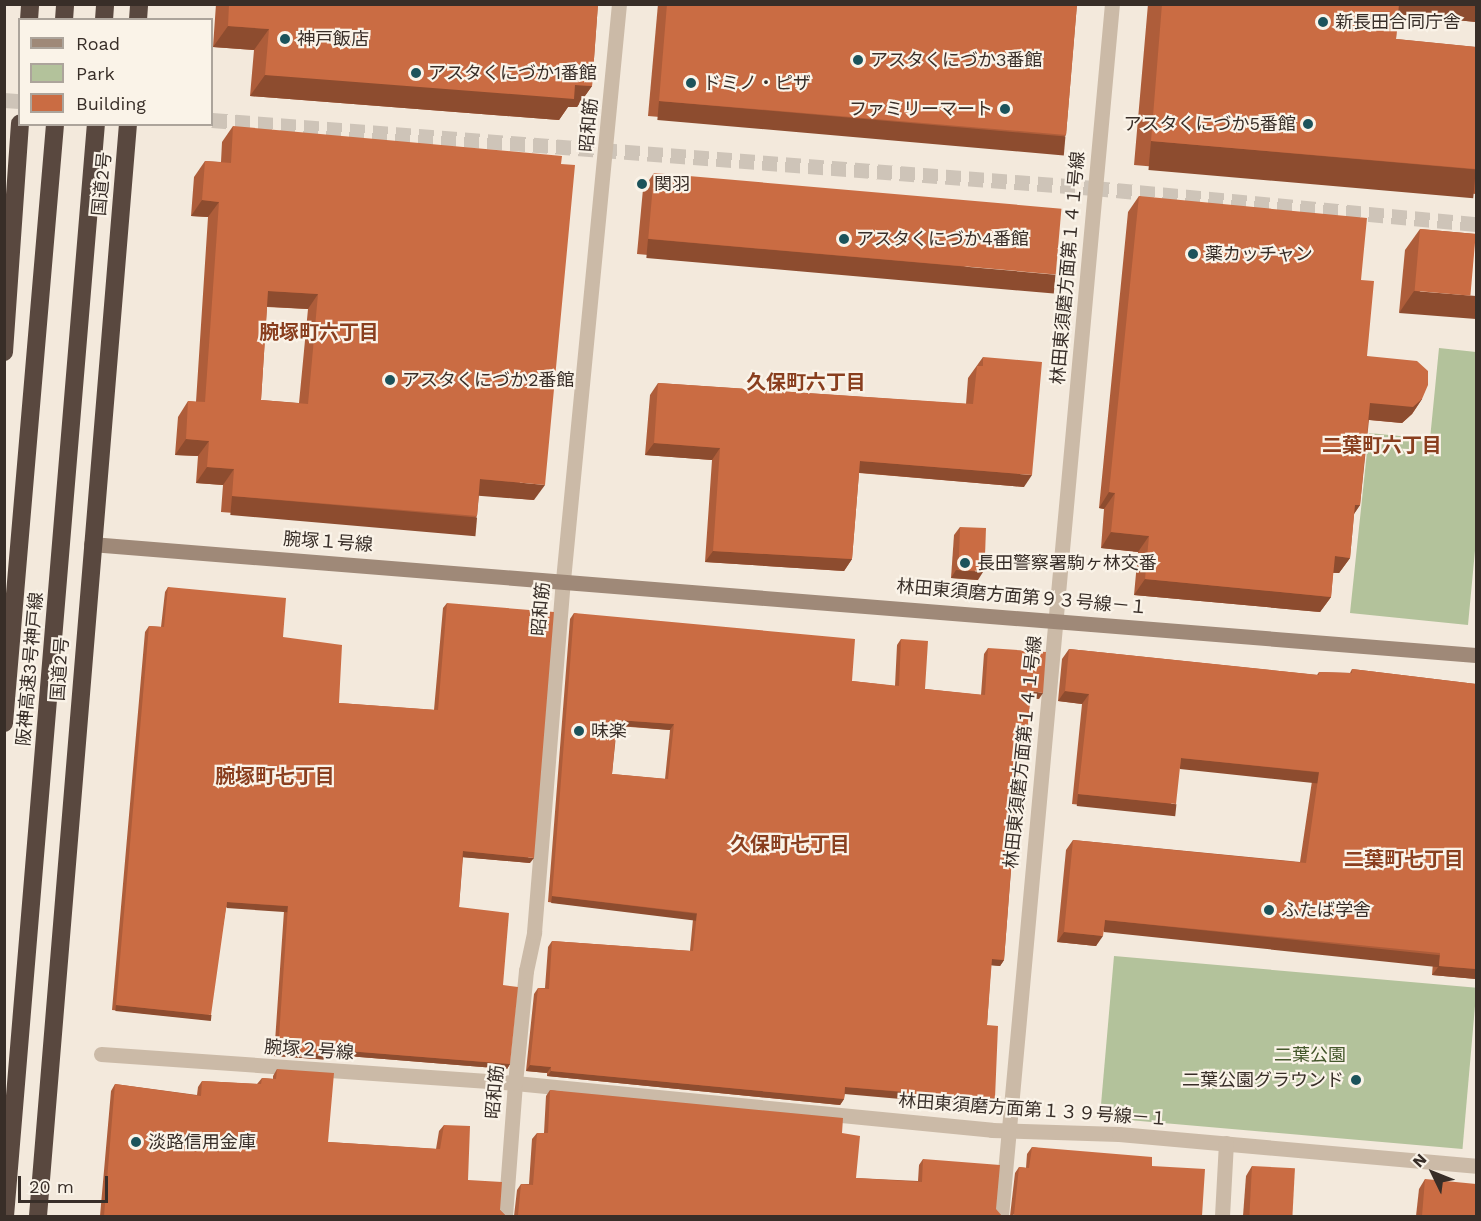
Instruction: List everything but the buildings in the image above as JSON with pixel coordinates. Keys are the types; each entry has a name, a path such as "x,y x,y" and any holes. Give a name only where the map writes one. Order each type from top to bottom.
{"highway":[{"path":"4,352 20,126"},
{"name":"阪神高速3号神戸線","path":"4,723 55,126"},
{"name":"阪神高速3号神戸線","path":"5,1216 96,126"},
{"name":"国道2号","path":"38,1216 91,544 128,126"}],"street":[{"name":"昭和筋","path":"506,1216 515,1083 526,970 534,932 563,580 619,4"},
{"name":"林田東須磨方面第１４１号線","path":"1001,1216 1112,4"},
{"name":"腕塚１号線","path":"91,544 563,580"},
{"name":"林田東須磨方面第９３号線－１","path":"563,580 1476,655"},
{"name":"腕塚２号線","path":"101,1054 515,1083"},
{"name":"林田東須磨方面第１３９号線－１","path":"515,1083 1007,1131 1226,1143 1476,1166"},
{"path":"1221,1216 1226,1143"}],"green space":[{"path":"1439,348 1476,352 1476,540 1468,625 1350,613 1369,433 1430,439"},
{"name":"二葉公園","path":"1114,956 1476,988 1462,1149 1100,1117"}],"tunnel":[{"path":"4,100 18,101"},
{"path":"213,120 1094,188 1476,224"}],"place":[{"name":"新長田合同庁舎","path":"1323,22"},
{"name":"神戸飯店","path":"285,39"},
{"name":"アスタくにづか3番館","path":"858,60"},
{"name":"アスタくにづか1番館","path":"416,73"},
{"name":"ドミノ・ピザ","path":"691,83"},
{"name":"ファミリーマート","path":"1005,109"},
{"name":"アスタくにづか5番館","path":"1308,124"},
{"name":"関羽","path":"642,184"},
{"name":"アスタくにづか4番館","path":"844,239"},
{"name":"薬カッチャン","path":"1193,254"},
{"name":"アスタくにづか2番館","path":"390,380"},
{"name":"長田警察署駒ヶ林交番","path":"965,563"},
{"name":"味楽","path":"579,731"},
{"name":"ふたば学舎","path":"1269,910"},
{"name":"二葉公園グラウンド","path":"1356,1080"},
{"name":"淡路信用金庫","path":"136,1142"}],"district":[{"name":"腕塚町六丁目","path":"319,332"},
{"name":"久保町六丁目","path":"806,382"},
{"name":"二葉町六丁目","path":"1382,445"},
{"name":"腕塚町七丁目","path":"275,776"},
{"name":"久保町七丁目","path":"790,844"},
{"name":"二葉町七丁目","path":"1404,859"}]}
